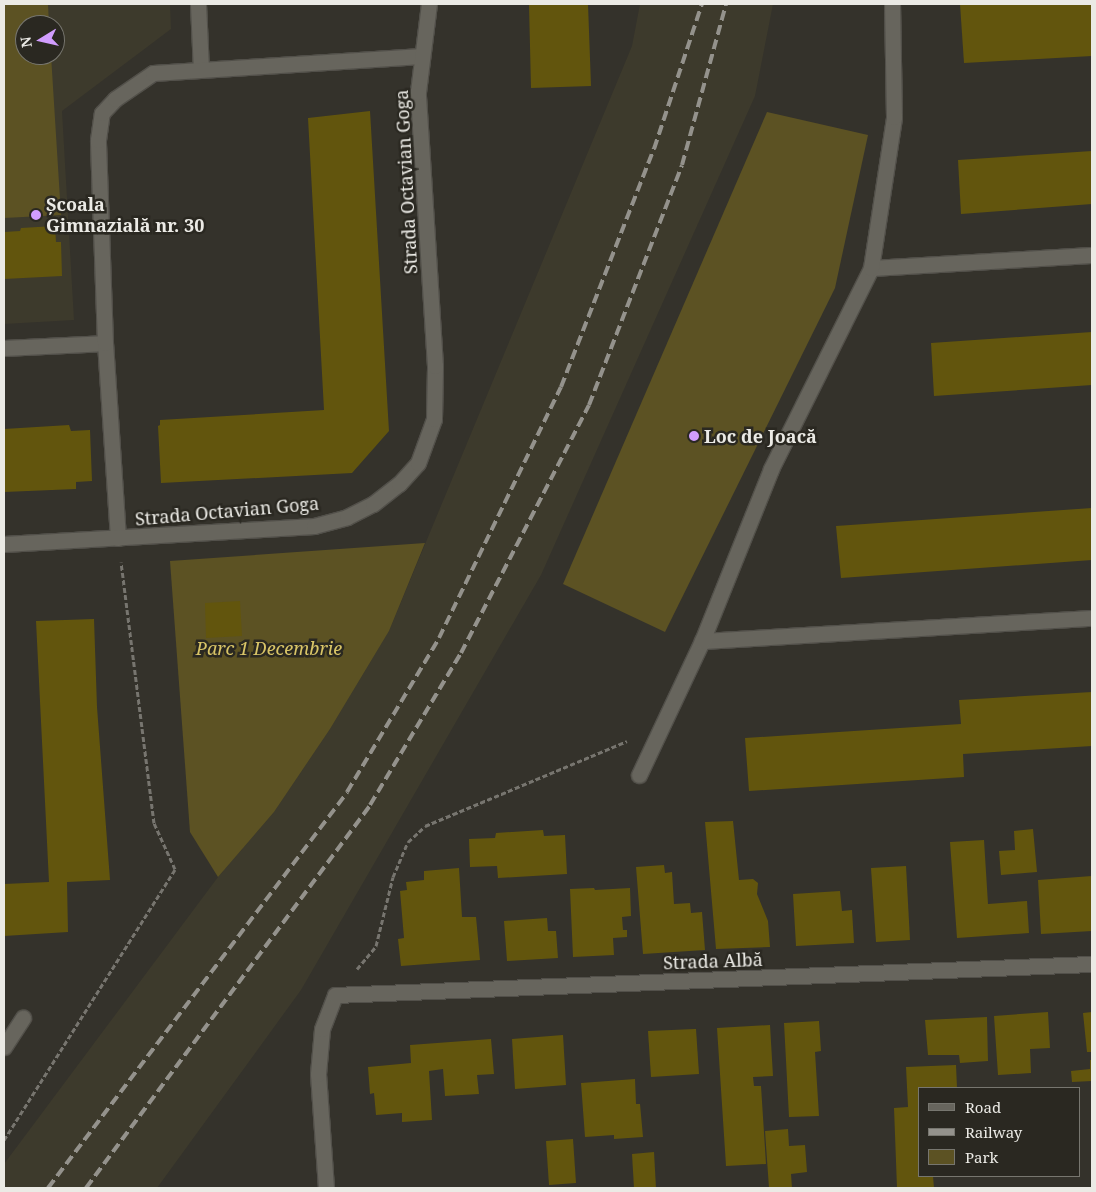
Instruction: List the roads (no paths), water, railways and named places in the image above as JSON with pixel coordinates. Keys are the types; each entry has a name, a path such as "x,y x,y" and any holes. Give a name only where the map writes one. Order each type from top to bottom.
{"street":[{"path":"198,4 200,69"},
{"name":"Strada Octavian Goga","path":"421,56 153,73 115,99 102,113 98,140 105,343 118,538 314,526 347,517 373,504 399,484 418,462 434,419 435,366 418,92 429,4"},
{"path":"638,775 702,641 771,469 871,268 894,117 892,4"},
{"path":"871,268 1092,255"},
{"path":"4,348 105,343"},
{"path":"4,544 118,538"},
{"path":"702,641 1092,618"},
{"name":"Strada Albă","path":"326,1188 318,1074 322,1029 335,995 1092,964"},
{"path":"4,1047 23,1018"}],"railway":[{"path":"48,1188 347,792 439,638 561,387 654,149 702,4"},
{"path":"86,1188 370,805 461,653 589,405 682,165 726,4"}],"place":[{"name":"Școala Gimnazială nr. 30","path":"36,215"},
{"name":"Loc de Joacă","path":"694,436"}],"park label":[{"name":"Parc 1 Decembrie","path":"269,648"}]}
